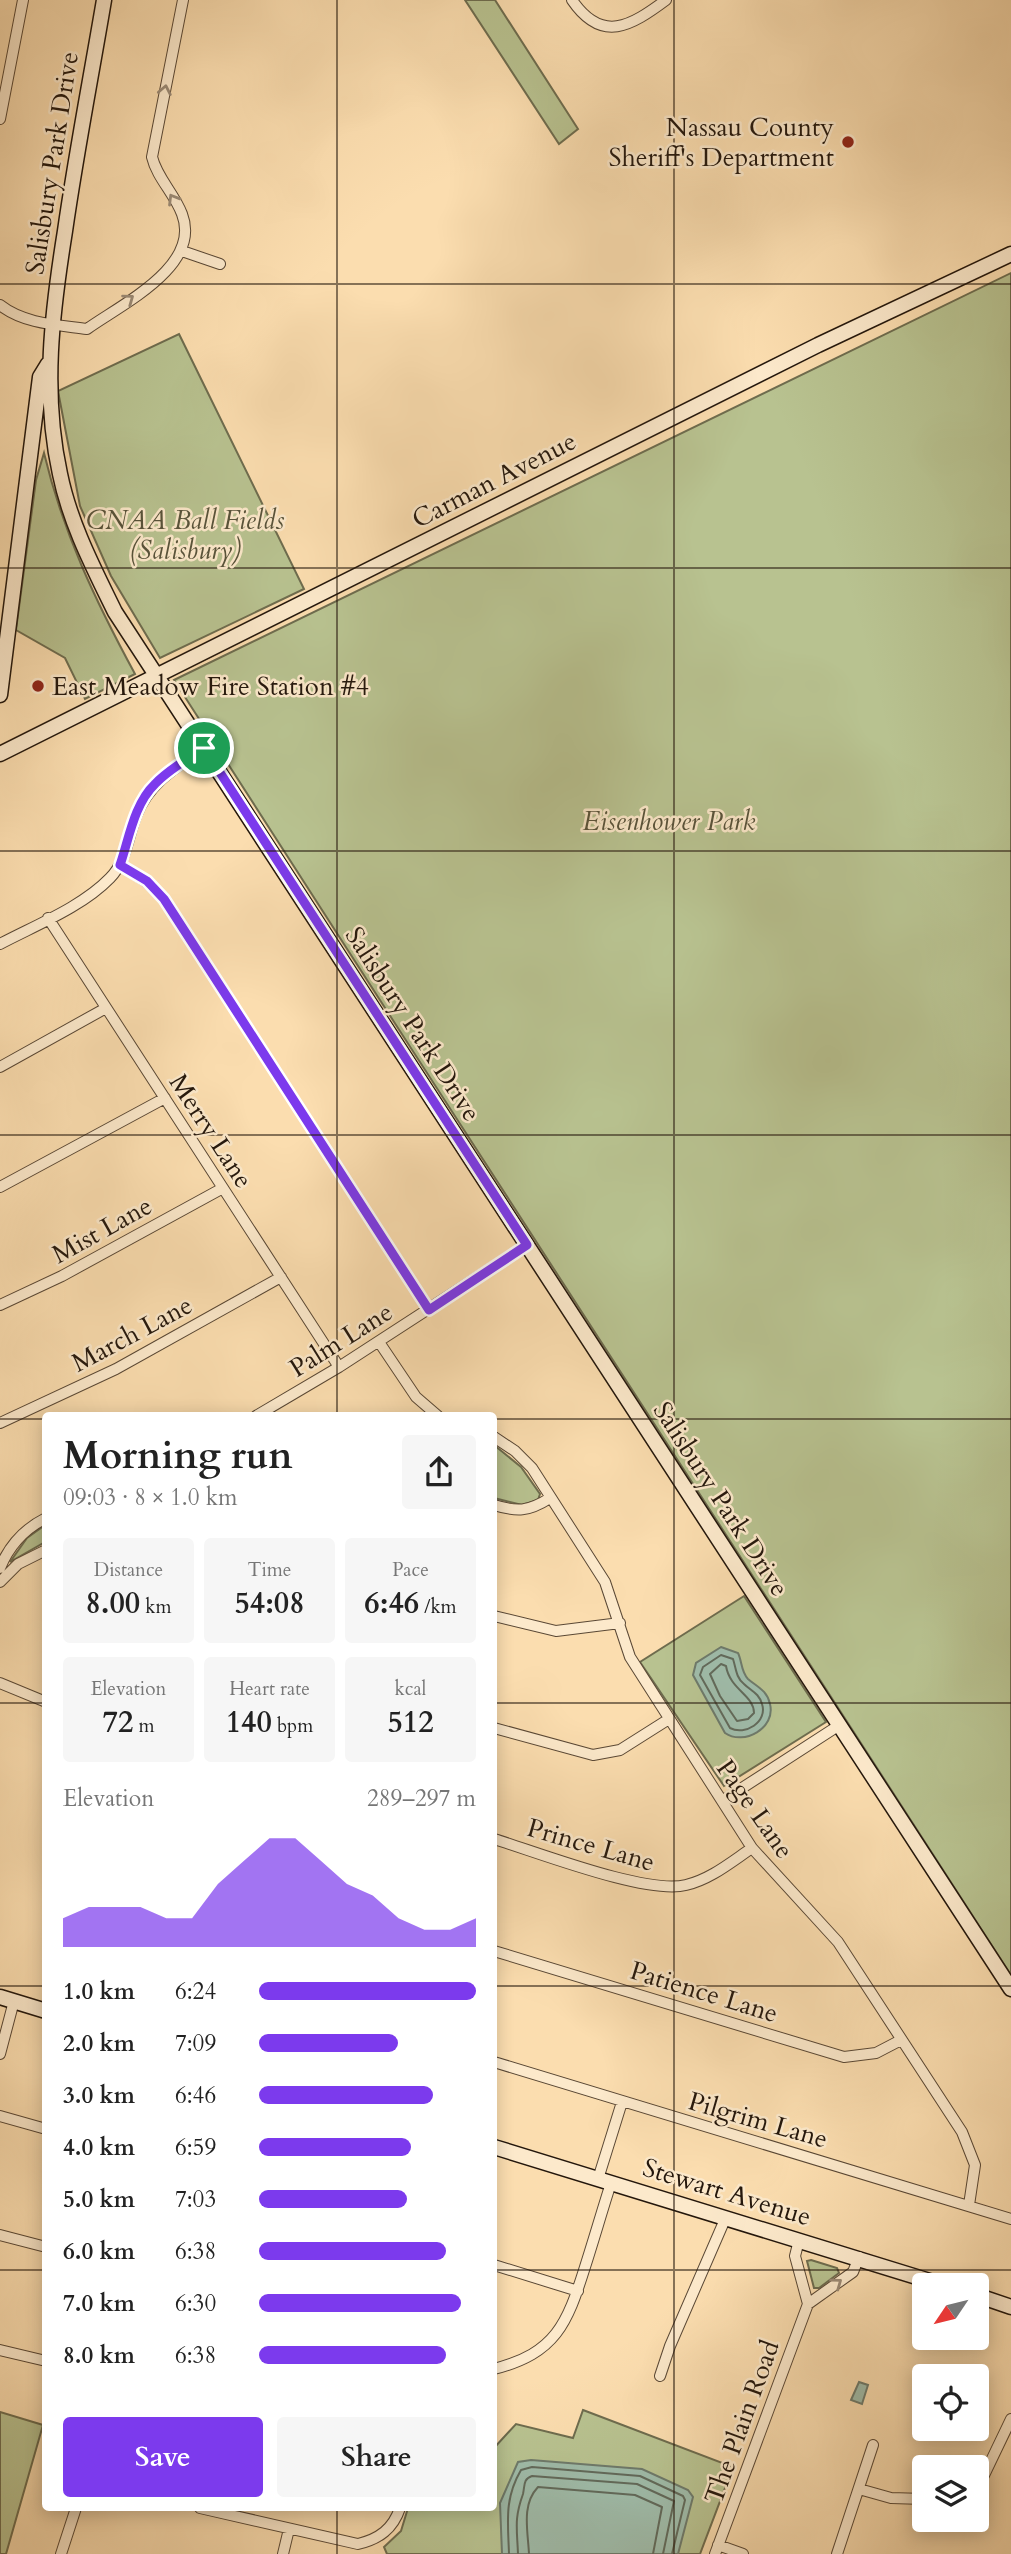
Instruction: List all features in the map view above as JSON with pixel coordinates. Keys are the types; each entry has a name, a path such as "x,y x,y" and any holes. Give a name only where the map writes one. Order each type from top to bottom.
{"main road":[{"name":"Salisbury Park Drive","path":"104,0 84,101 51,324 49,363 60,475 82,546 115,612 1011,1989"},
{"name":"Carman Avenue","path":"0,754 818,345 1011,254"},
{"path":"0,695 40,377 49,363"},
{"path":"30,451 43,446 56,451"},
{"path":"7,1999 42,2010"},
{"name":"Stewart Avenue","path":"497,2148 912,2275"},
{"path":"989,2299 1011,2307"}],"street":[{"path":"0,119 23,0"},
{"path":"0,305 13,314 51,324 87,329 172,268 182,251 185,229 182,214 155,168 152,157 183,0"},
{"path":"572,0 595,24 616,27 635,22 666,0"},
{"path":"182,251 220,264"},
{"path":"0,944 97,888 120,865 136,814 147,793 162,777 204,748"},
{"path":"120,865 147,881 164,899 429,1310"},
{"name":"Merry Lane","path":"48,918 339,1367"},
{"path":"0,1067 106,1008"},
{"path":"0,1187 165,1098"},
{"name":"Mist Lane","path":"0,1305 62,1276 223,1188"},
{"name":"Palm Lane","path":"264,1412 379,1342 527,1245"},
{"name":"March Lane","path":"0,1423 116,1369 281,1278"},
{"path":"379,1342 416,1397 433,1412"},
{"name":"Palm Lane","path":"272,1412 283,1402"},
{"name":"Page Lane","path":"497,1439 515,1451 532,1468 606,1581 630,1657 752,1848 838,1942 971,2148 975,2165 969,2204"},
{"path":"497,1506 516,1512 526,1511 550,1499"},
{"path":"0,1568 17,1540 42,1521"},
{"path":"0,1582 18,1564 42,1552"},
{"path":"497,1617 556,1632 620,1623"},
{"path":"0,1683 42,1700"},
{"path":"497,1729 593,1755 620,1750 669,1719"},
{"path":"722,1801 838,1726"},
{"name":"Prince Lane","path":"497,1844 665,1888 702,1880 752,1848"},
{"name":"Patience Lane","path":"497,1952 844,2057 876,2053 901,2040"},
{"path":"0,2054 7,1999"},
{"name":"Pilgrim Lane","path":"497,2063 969,2204 1011,2219"},
{"path":"497,2368 515,2364 545,2347 568,2319 578,2291 622,2102"},
{"path":"0,2116 42,2128"},
{"path":"660,2376 670,2346 726,2217"},
{"path":"0,2235 42,2246"},
{"path":"799,2240 795,2256 808,2304 853,2272 859,2257"},
{"path":"497,2266 578,2291"},
{"name":"The Plain Road","path":"716,2549 808,2304"},
{"path":"0,2350 42,2360"},
{"path":"989,2471 1011,2419"},
{"path":"837,2554 873,2445"},
{"path":"859,2489 891,2498 912,2499"},
{"path":"61,2554 75,2511"},
{"path":"214,2511 358,2544 372,2541 386,2532 398,2511"},
{"path":"283,2554 289,2529"},
{"path":"716,2549 743,2554"}],"green space":[{"path":"465,0 495,0 578,129 559,144"},
{"name":"Eisenhower Park","path":"1011,273 1011,1975 174,680"},
{"name":"CNAA Ball Fields (Salisbury)","path":"179,334 304,589 160,658 111,576 80,506 58,391"},
{"path":"44,453 61,511 82,566 135,674 85,699 65,658 16,630 36,480"},
{"path":"497,1447 521,1467 540,1494 538,1500 522,1505 497,1499"},
{"path":"42,1527 42,1544 10,1562 27,1538"},
{"path":"744,1596 826,1722 724,1786 640,1662"},
{"path":"807,2261 837,2268 839,2273 819,2288 814,2288"},
{"path":"583,2410 733,2467 700,2554 387,2554 384,2547 401,2531 407,2511 497,2511 497,2445 516,2424 573,2438"},
{"path":"0,2412 42,2425 42,2428 6,2554 0,2554"}],"water":[{"path":"721,1647 738,1653 748,1679 769,1699 771,1713 768,1720 763,1727 749,1736 725,1733 693,1675 696,1663"},
{"path":"859,2382 868,2385 862,2404 851,2400"},
{"path":"531,2460 642,2469 688,2490 693,2497 678,2554 502,2554 500,2503 518,2462"}],"place":[{"name":"Nassau County Sheriff's Department","path":"848,142"},
{"name":"East Meadow Fire Station #4","path":"38,686"}],"route":[{"path":"204,748 527,1245 429,1310 164,899 147,881 120,865 136,814 147,793 162,777 204,748"}]}
